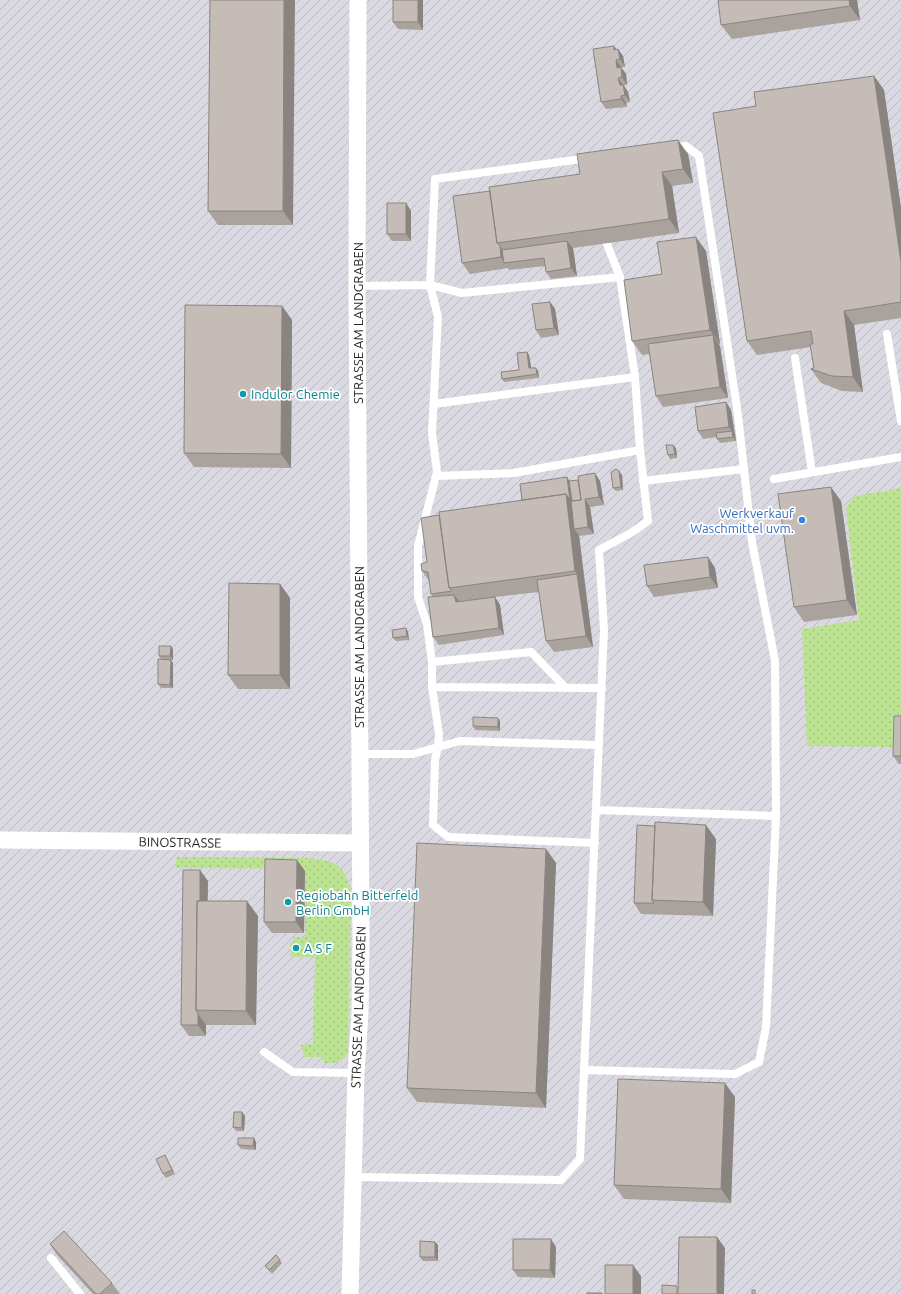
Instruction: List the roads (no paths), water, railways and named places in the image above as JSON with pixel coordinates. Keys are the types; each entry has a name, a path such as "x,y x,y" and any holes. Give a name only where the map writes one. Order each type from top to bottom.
{"street":[{"name":"STRASSE AM LANDGRABEN","path":"350,1294 356,1072 360,1014 357,286 358,0"},
{"name":"BINOSTRASSE","path":"0,840 359,843"}],"lane":[{"path":"584,1070 735,1074 759,1062 766,1027 776,816 775,661 752,542 738,415 699,156 686,146 663,149"},
{"path":"595,842 448,837 433,825 435,760 439,734 432,687 432,662 427,624 418,597 418,546 436,476 432,433 438,317 430,285 435,179 585,163 600,157"},
{"path":"353,1177 561,1180 580,1159 604,630 599,550 631,533 648,520 640,450 635,377 620,277 598,223"},
{"path":"357,286 430,285 462,293 620,277"},
{"path":"887,334 901,421"},
{"path":"794,358 812,472"},
{"path":"434,404 635,377"},
{"path":"436,476 514,473 640,450"},
{"path":"774,478 901,457"},
{"path":"644,481 744,469"},
{"path":"432,662 531,652 566,688"},
{"path":"432,687 602,688"},
{"path":"359,754 413,754 460,741 599,745"},
{"path":"596,810 776,816"},
{"path":"264,1052 293,1072 356,1072"},
{"path":"51,1258 80,1294"}],"place":[{"name":"Indulor Chemie","path":"243,394"},
{"name":"Werkverkauf Waschmittel uvm.","path":"802,520"},
{"name":"Regiobahn Bitterfeld Berlin GmbH","path":"288,902"},
{"name":"A S F","path":"296,948"}]}
